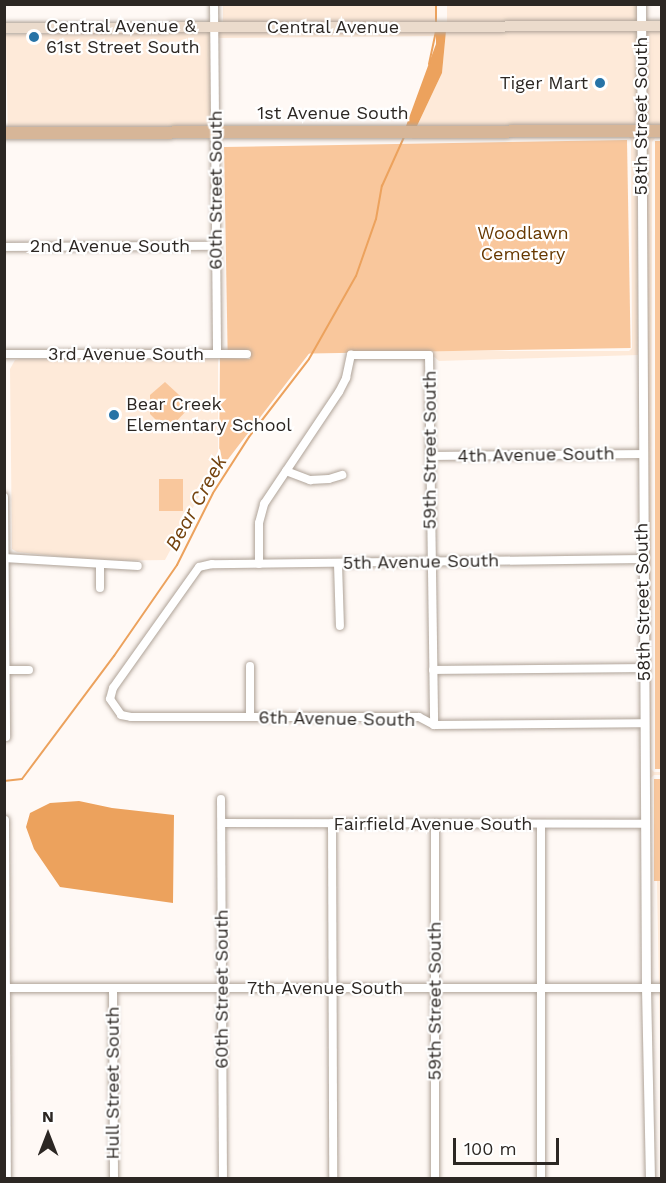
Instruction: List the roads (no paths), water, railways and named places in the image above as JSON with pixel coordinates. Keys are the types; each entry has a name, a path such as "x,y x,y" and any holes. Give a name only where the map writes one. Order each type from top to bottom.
{"main road":[{"name":"Central Avenue","path":"4,28 662,26"},
{"name":"1st Avenue South","path":"4,133 393,130 662,131"}],"street":[{"name":"60th Street South","path":"214,4 217,354"},
{"name":"58th Street South","path":"641,4 646,988 650,1179"},
{"name":"2nd Avenue South","path":"4,247 216,246"},
{"name":"3rd Avenue South","path":"4,354 247,354"},
{"name":"59th Street South","path":"286,471 339,392 346,378 351,355 429,355 434,724"},
{"name":"4th Avenue South","path":"431,456 642,454"},
{"path":"259,564 260,523 264,504 286,471 310,480 329,479 342,475"},
{"path":"4,497 6,737"},
{"path":"5,558 100,566 138,566"},
{"name":"5th Avenue South","path":"110,699 113,688 199,567 212,564 643,559"},
{"path":"338,564 340,626"},
{"path":"100,566 100,588"},
{"path":"250,666 250,717"},
{"path":"434,670 644,668"},
{"path":"6,670 29,670"},
{"name":"6th Avenue South","path":"110,699 121,715 131,717 419,717 434,724 644,723"},
{"name":"60th Street South","path":"221,799 223,1179"},
{"path":"5,820 7,1179"},
{"name":"Fairfield Avenue South","path":"222,823 645,824"},
{"path":"332,823 333,1179"},
{"name":"59th Street South","path":"435,823 435,1179"},
{"path":"541,824 542,1179"},
{"name":"7th Avenue South","path":"6,988 662,988"},
{"name":"Hull Street South","path":"113,988 114,1179"}],"waterway":[{"name":"Bear Creek","path":"436,4 436,23"},
{"name":"Bear Creek","path":"429,64 436,31"},
{"name":"Bear Creek","path":"4,781 22,779 114,656 177,565 213,493 249,437 309,359 356,276 376,219 382,186 404,137"}],"place":[{"name":"Central Avenue & 61st Street South","path":"34,37"},
{"name":"Tiger Mart","path":"600,83"},
{"name":"Bear Creek Elementary School","path":"114,415"}],"park label":[{"name":"Woodlawn Cemetery","path":"523,244"}]}
